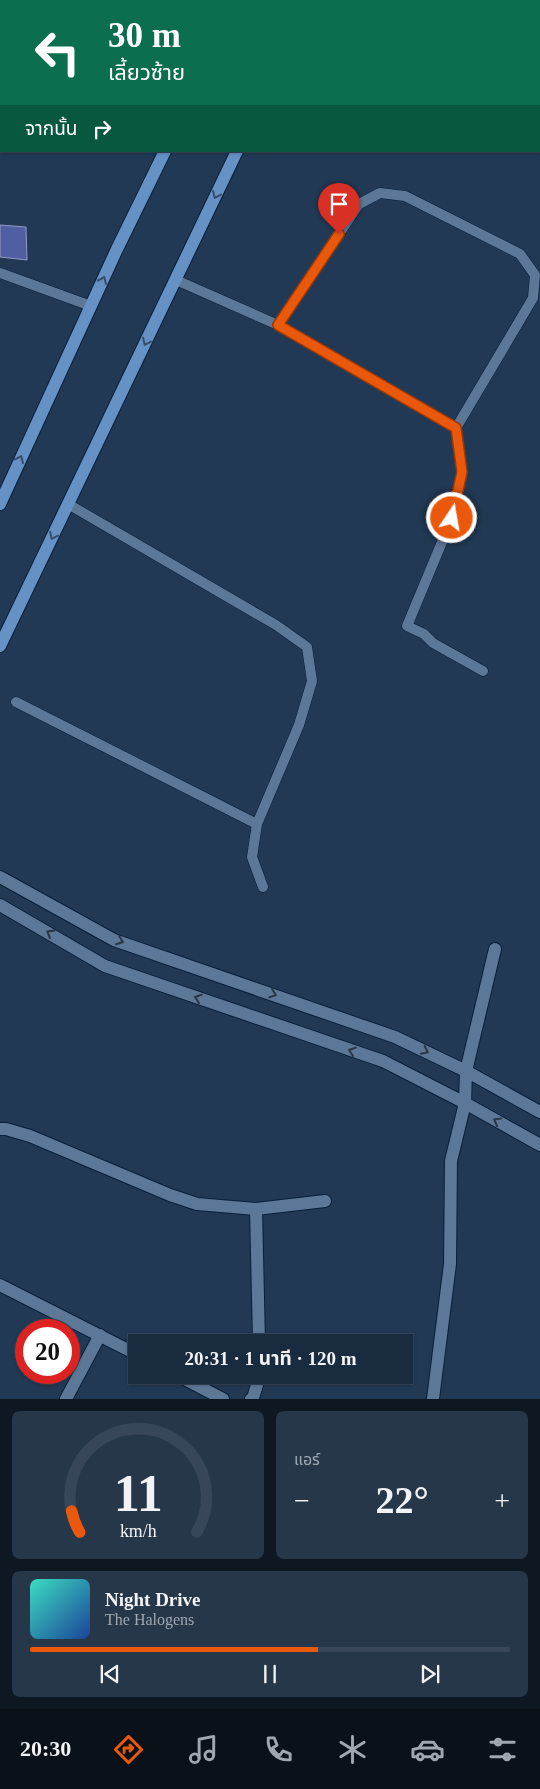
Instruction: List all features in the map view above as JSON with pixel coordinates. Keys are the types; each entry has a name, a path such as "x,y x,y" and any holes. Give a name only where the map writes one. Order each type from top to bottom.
{"main road":[{"path":"0,504 117,249 165,152"},
{"path":"0,646 237,152"}],"street":[{"path":"0,877 114,940 395,1037 466,1071 540,1112"},
{"path":"0,905 105,966 383,1061 465,1103 540,1145"},
{"path":"433,1399 450,1264 451,1161 465,1103 466,1071 495,949"},
{"path":"0,1130 6,1129 30,1136 170,1195 197,1204 256,1209 325,1201"},
{"path":"256,1209 259,1334"},
{"path":"0,1285 128,1350"},
{"path":"66,1399 100,1334"},
{"path":"194,1384 223,1399"},
{"path":"251,1399 257,1384"}],"lane":[{"path":"278,325 359,204 380,193 405,196 520,254 535,275 533,298 456,428 462,472 452,518 407,626 424,634 433,643 483,671"},
{"path":"0,274 91,306"},
{"path":"176,280 278,325 456,428"},
{"path":"68,504 276,625 307,647 312,681 299,725 257,824 252,856 263,887"},
{"path":"16,702 257,824"}],"building":[{"path":"0,225 26,227 27,260 0,257"}],"route":[{"path":"339,234 278,325 456,428 462,472 452,518"}]}
